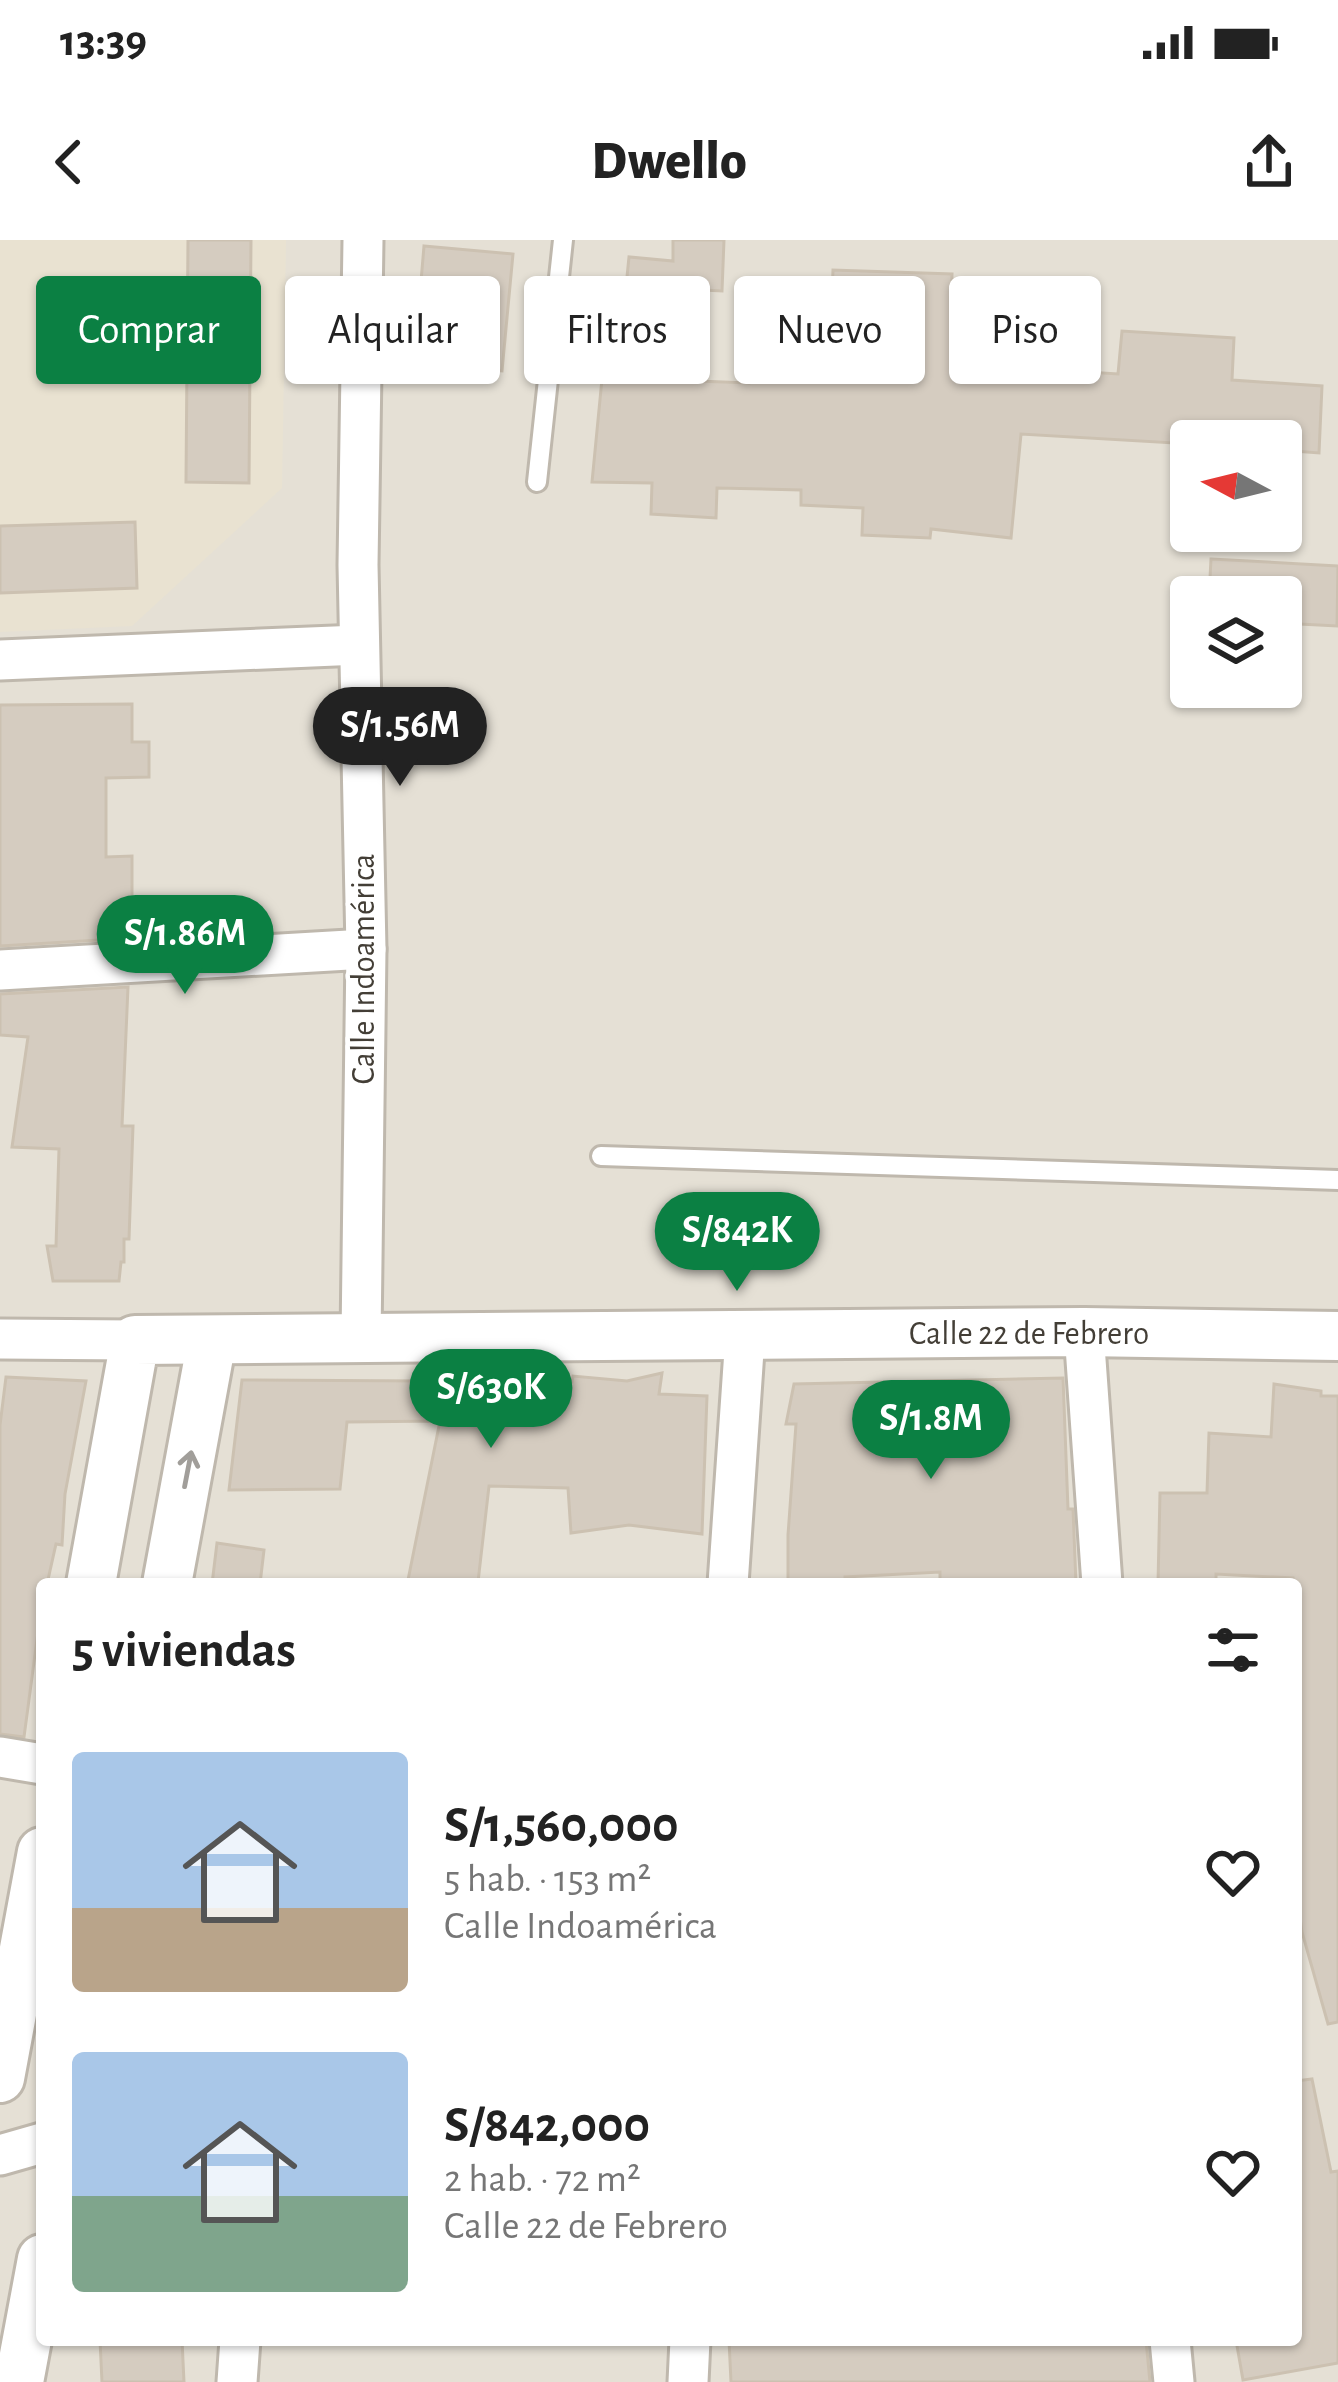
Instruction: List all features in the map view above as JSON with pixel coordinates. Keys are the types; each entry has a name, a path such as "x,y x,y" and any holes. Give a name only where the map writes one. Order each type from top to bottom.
{"street":[{"name":"Calle Indoamérica","path":"361,1338 366,949 358,645 363,240"},
{"path":"0,660 358,645"},
{"path":"0,970 366,949"},
{"path":"1084,1332 1102,1578"},
{"name":"Calle 22 de Febrero","path":"0,1339 1084,1332 1338,1336"},
{"path":"728,1578 745,1336"},
{"path":"92,1578 135,1340"},
{"path":"167,1578 212,1340"},
{"path":"0,1757 36,1763"},
{"path":"0,2078 36,1884"},
{"path":"0,2155 36,2145"},
{"path":"20,2382 36,2293"},
{"path":"237,2382 240,2346"},
{"path":"688,2382 690,2346"},
{"path":"1171,2346 1174,2382"}],"lane":[{"path":"537,482 563,240"},
{"path":"601,1156 1338,1180"}],"shaded area":[{"path":"0,240 1338,240 1338,2382 0,2382"},
{"path":"0,240 286,240 282,488 132,626 0,632"}],"building":[{"path":"188,240 251,240 251,276 188,276"},
{"path":"673,240 724,240 722,291 710,290 710,276 627,276 629,257 673,261"},
{"path":"424,246 513,254 502,371 500,276 421,276"},
{"path":"833,270 952,274 949,384 1101,384 1101,373 1118,374 1122,331 1234,338 1232,380 1322,386 1319,453 1302,452 1302,420 1170,420 1170,443 1021,434 1011,538 931,529 930,538 862,535 863,508 801,505 801,490 717,488 716,518 651,514 652,483 592,482 602,384 925,384 925,276 833,276"},
{"path":"187,384 250,384 249,483 186,482"},
{"path":"135,522 137,588 0,593 0,526"},
{"path":"1211,559 1338,566 1337,626 1302,624 1302,576 1210,576"},
{"path":"132,704 132,742 149,742 149,777 106,778 106,857 132,856 132,938 0,946 0,705"},
{"path":"128,987 122,1126 133,1126 124,1262 119,1281 53,1281 47,1246 56,1246 59,1149 12,1147 28,1037 0,1035 0,994"},
{"path":"662,1373 659,1394 707,1396 702,1534 629,1525 571,1533 568,1488 489,1486 478,1578 408,1578 440,1421 347,1422 340,1489 229,1490 242,1380 572,1382 573,1376 627,1381"},
{"path":"6,1377 86,1381 65,1494 62,1545 56,1544 48,1578 36,1578 36,1647 24,1737 0,1734 0,1425"},
{"path":"1063,1378 1076,1578 940,1578 940,1572 788,1578 796,1424 786,1424 794,1384"},
{"path":"1274,1384 1338,1396 1338,2022 1328,2024 1302,1932 1302,1578 1216,1574 1216,1578 1158,1578 1160,1493 1207,1493 1209,1433 1271,1437"},
{"path":"217,1543 264,1550 261,1578 213,1578"},
{"path":"1312,2079 1331,2172 1338,2171 1338,2363 1243,2380 1237,2346 1302,2346 1302,2080"},
{"path":"100,2346 182,2346 184,2382 102,2382"},
{"path":"729,2346 1147,2346 1150,2382 731,2382"}]}
